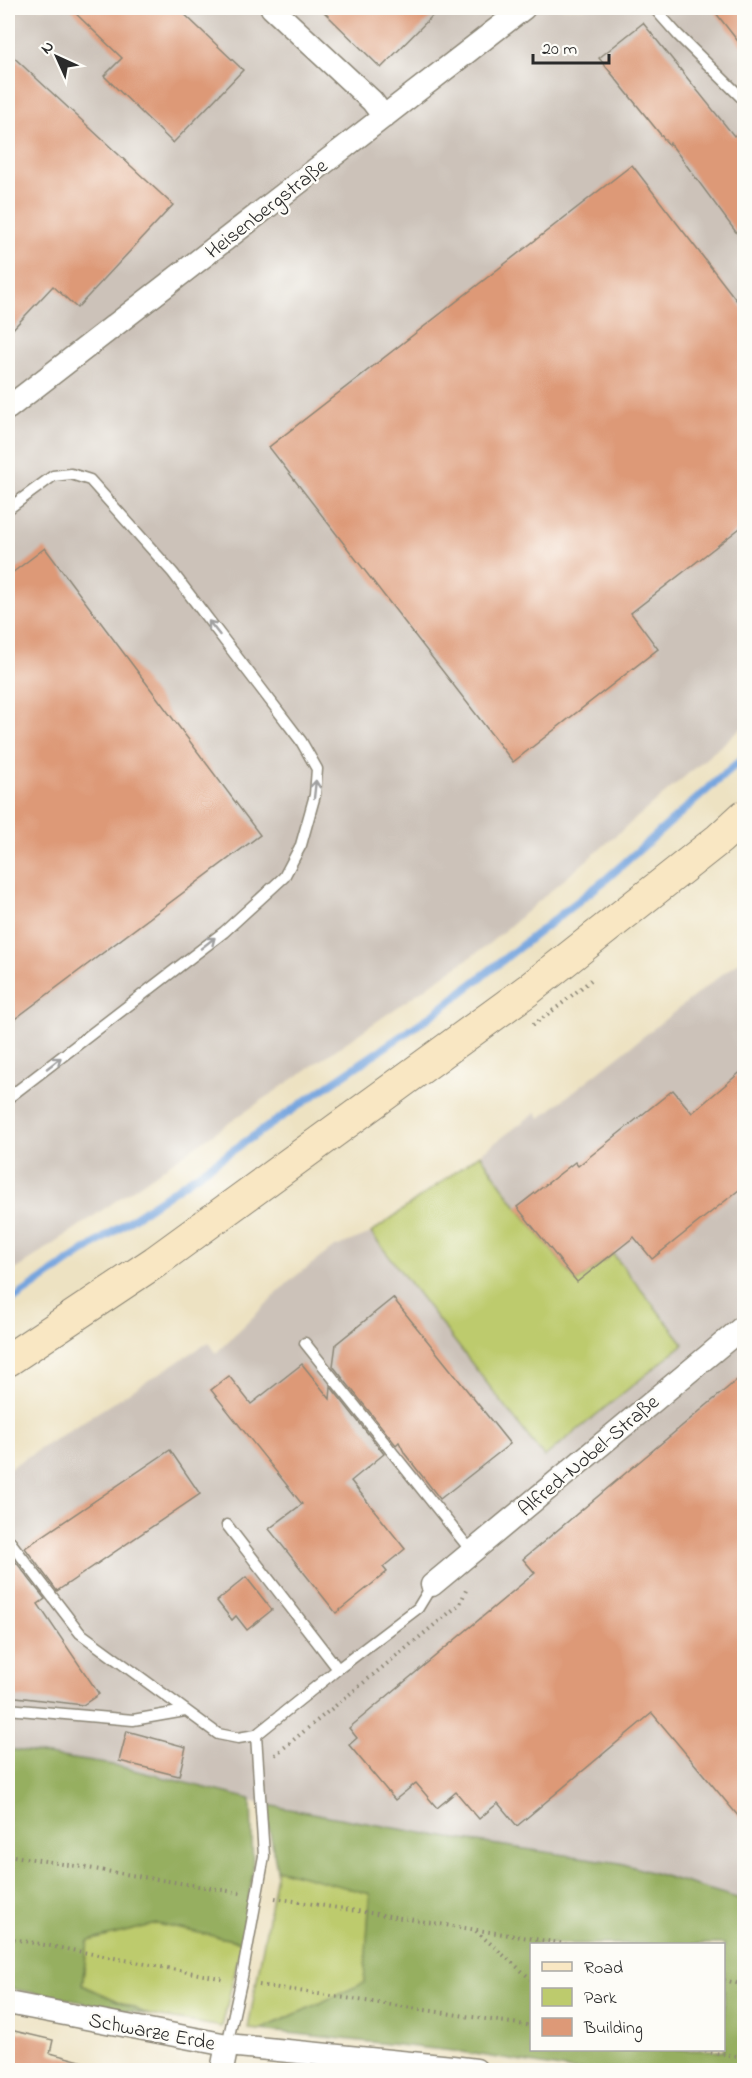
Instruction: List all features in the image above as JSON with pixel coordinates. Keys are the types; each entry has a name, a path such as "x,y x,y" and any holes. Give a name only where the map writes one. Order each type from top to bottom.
{"main road":[{"path":"8,1360 155,1262 528,990 719,839 744,816"}],"street":[{"path":"272,8 372,101 384,117"},
{"name":"Heisenbergstraße","path":"8,408 524,8"},
{"name":"Alfred-Nobel-Straße","path":"432,1585 744,1326"},
{"name":"Schwarze Erde","path":"8,2003 227,2045 476,2070"},
{"path":"222,2070 227,2045"}],"lane":[{"path":"654,8 744,100"},
{"path":"8,509 53,476 71,474 90,480 173,573 301,741 317,769 315,795 301,845 284,877 224,932 8,1098"},
{"path":"304,1343 472,1552"},
{"path":"227,1525 338,1669"},
{"path":"8,1539 80,1633 218,1734 238,1738 256,1735 418,1608 432,1585"},
{"path":"8,1709 133,1720 185,1711"},
{"path":"227,2045 264,1856 256,1735"}],"path":[{"path":"258,1768 460,1604 469,1585"},
{"path":"8,1855 559,1943"},
{"path":"474,1930 530,1979"},
{"path":"8,1938 241,1982 530,2026"},
{"path":"725,1980 744,1985"},
{"path":"706,2051 744,2057"}],"shaded area":[{"path":"8,8 744,8 744,726 485,947 8,1275"},
{"path":"744,957 744,1900 620,1863 450,1838 262,1804 113,1765 8,1749 8,1469 209,1342 216,1353 292,1279 333,1248 371,1233 544,1456 683,1344 613,1254 577,1282 517,1207 480,1154 536,1112 540,1118"}],"green space":[{"path":"480,1154 517,1207 577,1282 613,1254 684,1344 544,1457 371,1233"},
{"path":"8,1749 113,1765 251,1799 253,1870 242,1942 157,1924 88,1941 82,1985 149,2015 8,1988"},
{"path":"262,1804 450,1838 620,1863 744,1900 744,2070 572,2070 462,2052 260,2030 364,1983 370,1894 277,1869 266,1811"},
{"path":"277,1869 370,1893 365,1983 260,2030 248,2029"},
{"path":"157,1923 242,1942 222,2027 149,2015 82,1985 88,1941"}],"building":[{"path":"70,8 178,8 243,70 173,143 104,76 122,58"},
{"path":"320,8 440,8 381,68"},
{"path":"712,8 744,8 744,49"},
{"path":"643,23 734,136 744,128 744,243 670,143 669,145 599,58"},
{"path":"8,52 173,205 77,308 53,286 8,334"},
{"path":"632,165 744,310 744,525 631,613 658,649 513,762 269,447"},
{"path":"45,548 260,835 8,1024 8,576"},
{"path":"744,1069 744,1186 652,1259 634,1237 577,1282 517,1207 575,1162 578,1166 673,1090 692,1113"},
{"path":"393,1298 510,1444 440,1499 405,1454 399,1442 396,1445 333,1366 336,1344"},
{"path":"302,1364 330,1399 331,1387 384,1454 351,1481 405,1549 383,1567 387,1572 336,1613 269,1529 302,1504 211,1390 229,1376 251,1404"},
{"path":"744,1374 744,1823 652,1713 517,1826 498,1803 479,1819 456,1792 437,1808 416,1783 395,1800 349,1745 357,1738 349,1728 535,1573 523,1559"},
{"path":"170,1450 200,1494 57,1591 25,1548"},
{"path":"12,1557 45,1599 38,1604 99,1694 83,1705 8,1696 8,1560"},
{"path":"246,1577 272,1610 247,1630 236,1616 232,1620 217,1601"},
{"path":"127,1731 186,1747 179,1776 119,1761"},
{"path":"10,2030 53,2040 50,2053 88,2063 87,2070 8,2070"}],"waterway":[{"path":"8,1303 435,1013 604,881 744,757"}]}
